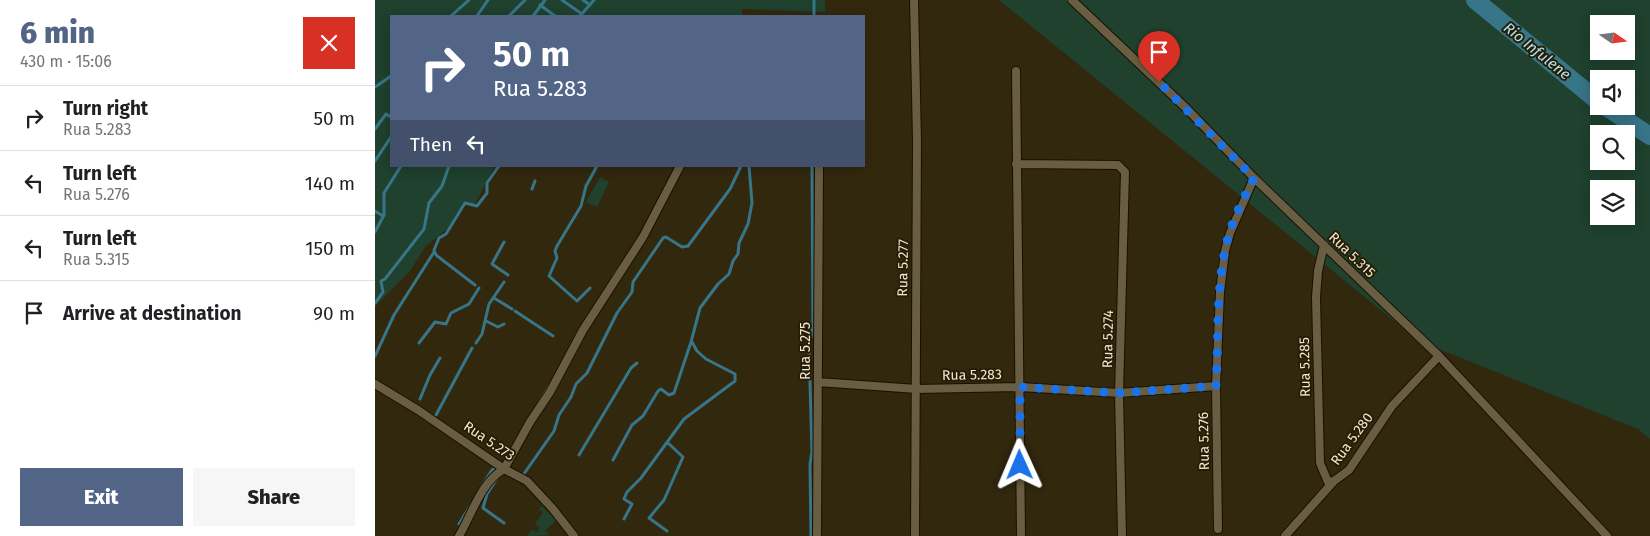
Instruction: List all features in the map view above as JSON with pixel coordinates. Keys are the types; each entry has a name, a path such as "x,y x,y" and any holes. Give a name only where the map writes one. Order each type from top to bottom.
{"street":[{"name":"Rua 5.277","path":"913,0 917,142 915,536"},
{"name":"Rua 5.315","path":"1073,1 1187,109 1254,178 1439,356 1606,536"},
{"path":"1016,71 1015,164 1021,536"},
{"name":"Rua 5.274","path":"1015,164 1118,165 1125,172 1119,393 1122,536"},
{"path":"459,536 483,490 497,473 504,469 530,422 550,392 583,330 643,237 679,167"},
{"name":"Rua 5.275","path":"817,536 819,167"},
{"name":"Rua 5.276","path":"1218,529 1216,386 1220,292 1225,251 1235,216 1254,178"},
{"name":"Rua 5.285","path":"1323,245 1316,297 1320,463 1327,482 1334,481"},
{"name":"Rua 5.280","path":"1285,536 1334,481 1349,470 1391,406 1439,356"},
{"name":"Rua 5.283","path":"818,382 917,389 1020,387 1119,393 1216,386"},
{"name":"Rua 5.273","path":"375,384 448,429 504,469 518,475 533,488 574,536"}],"green space":[{"path":"375,0 825,0 825,12 742,9 742,15 390,15 390,167 494,167 475,204 464,204 448,228 425,247 410,271 375,307"},
{"path":"999,0 1650,0 1650,439 1638,429 1419,341"},
{"path":"600,177 609,182 597,207 586,202"},
{"path":"542,506 556,520 545,531 549,535 527,536 532,529 536,533 540,528 535,523 543,513 539,509"}],"waterway":[{"path":"452,15 469,0"},
{"path":"478,15 488,0"},
{"path":"510,15 525,0"},
{"path":"534,15 545,0"},
{"path":"562,0 582,14"},
{"path":"583,0 590,5"},
{"path":"581,15 594,0"},
{"path":"814,0 814,15"},
{"name":"Rio Infulene","path":"1475,0 1590,95"},
{"path":"540,5 554,15"},
{"path":"375,87 390,77"},
{"path":"375,129 386,114 390,116"},
{"name":"Rio Infulene","path":"1618,115 1650,136"},
{"path":"375,161 390,138"},
{"path":"375,232 384,215 384,193 400,167"},
{"path":"375,303 383,292 381,281 385,279 424,229 429,203 442,186 449,167"},
{"path":"475,285 436,255 434,250 439,238 446,234 465,203 477,206 487,193 487,183 498,167"},
{"path":"590,288 577,301 549,276 557,258 555,251 557,246 581,206 586,186 596,167"},
{"path":"617,313 632,292 633,282 663,238 666,237 682,247 688,246 730,189 741,167"},
{"path":"613,460 632,425 643,416 658,391 661,389 669,395 674,393 700,308 718,284 729,274 733,261 738,254 739,243 748,224 752,203 749,167"},
{"path":"811,536 810,464 812,452 809,348 813,326 812,167"},
{"path":"532,189 535,181"},
{"path":"375,211 383,216"},
{"path":"504,242 492,264 508,275"},
{"path":"375,356 394,315 434,252"},
{"path":"614,275 623,262"},
{"path":"476,343 482,334 489,304 504,282"},
{"path":"419,343 435,322 446,324 451,313 469,304 479,288"},
{"path":"494,298 512,309"},
{"path":"515,311 553,336"},
{"path":"521,478 554,431 559,415 571,397 576,384 587,373 617,313"},
{"path":"486,321 498,327 504,324"},
{"path":"624,519 632,504 624,499 627,492 641,478 684,419 735,381 735,374 706,359 697,351 692,342"},
{"path":"436,415 472,348"},
{"path":"420,399 430,375 440,358"},
{"path":"579,455 631,368 637,363"},
{"path":"538,404 549,386"},
{"path":"667,442 683,457 664,500 649,518 667,531"},
{"path":"481,487 492,470 500,467"},
{"path":"498,477 487,494 483,508 504,523"},
{"path":"459,524 472,503"}],"route":[{"path":"1020,465 1020,387 1119,393 1216,386 1220,292 1225,251 1235,216 1254,178 1159,82"}]}
